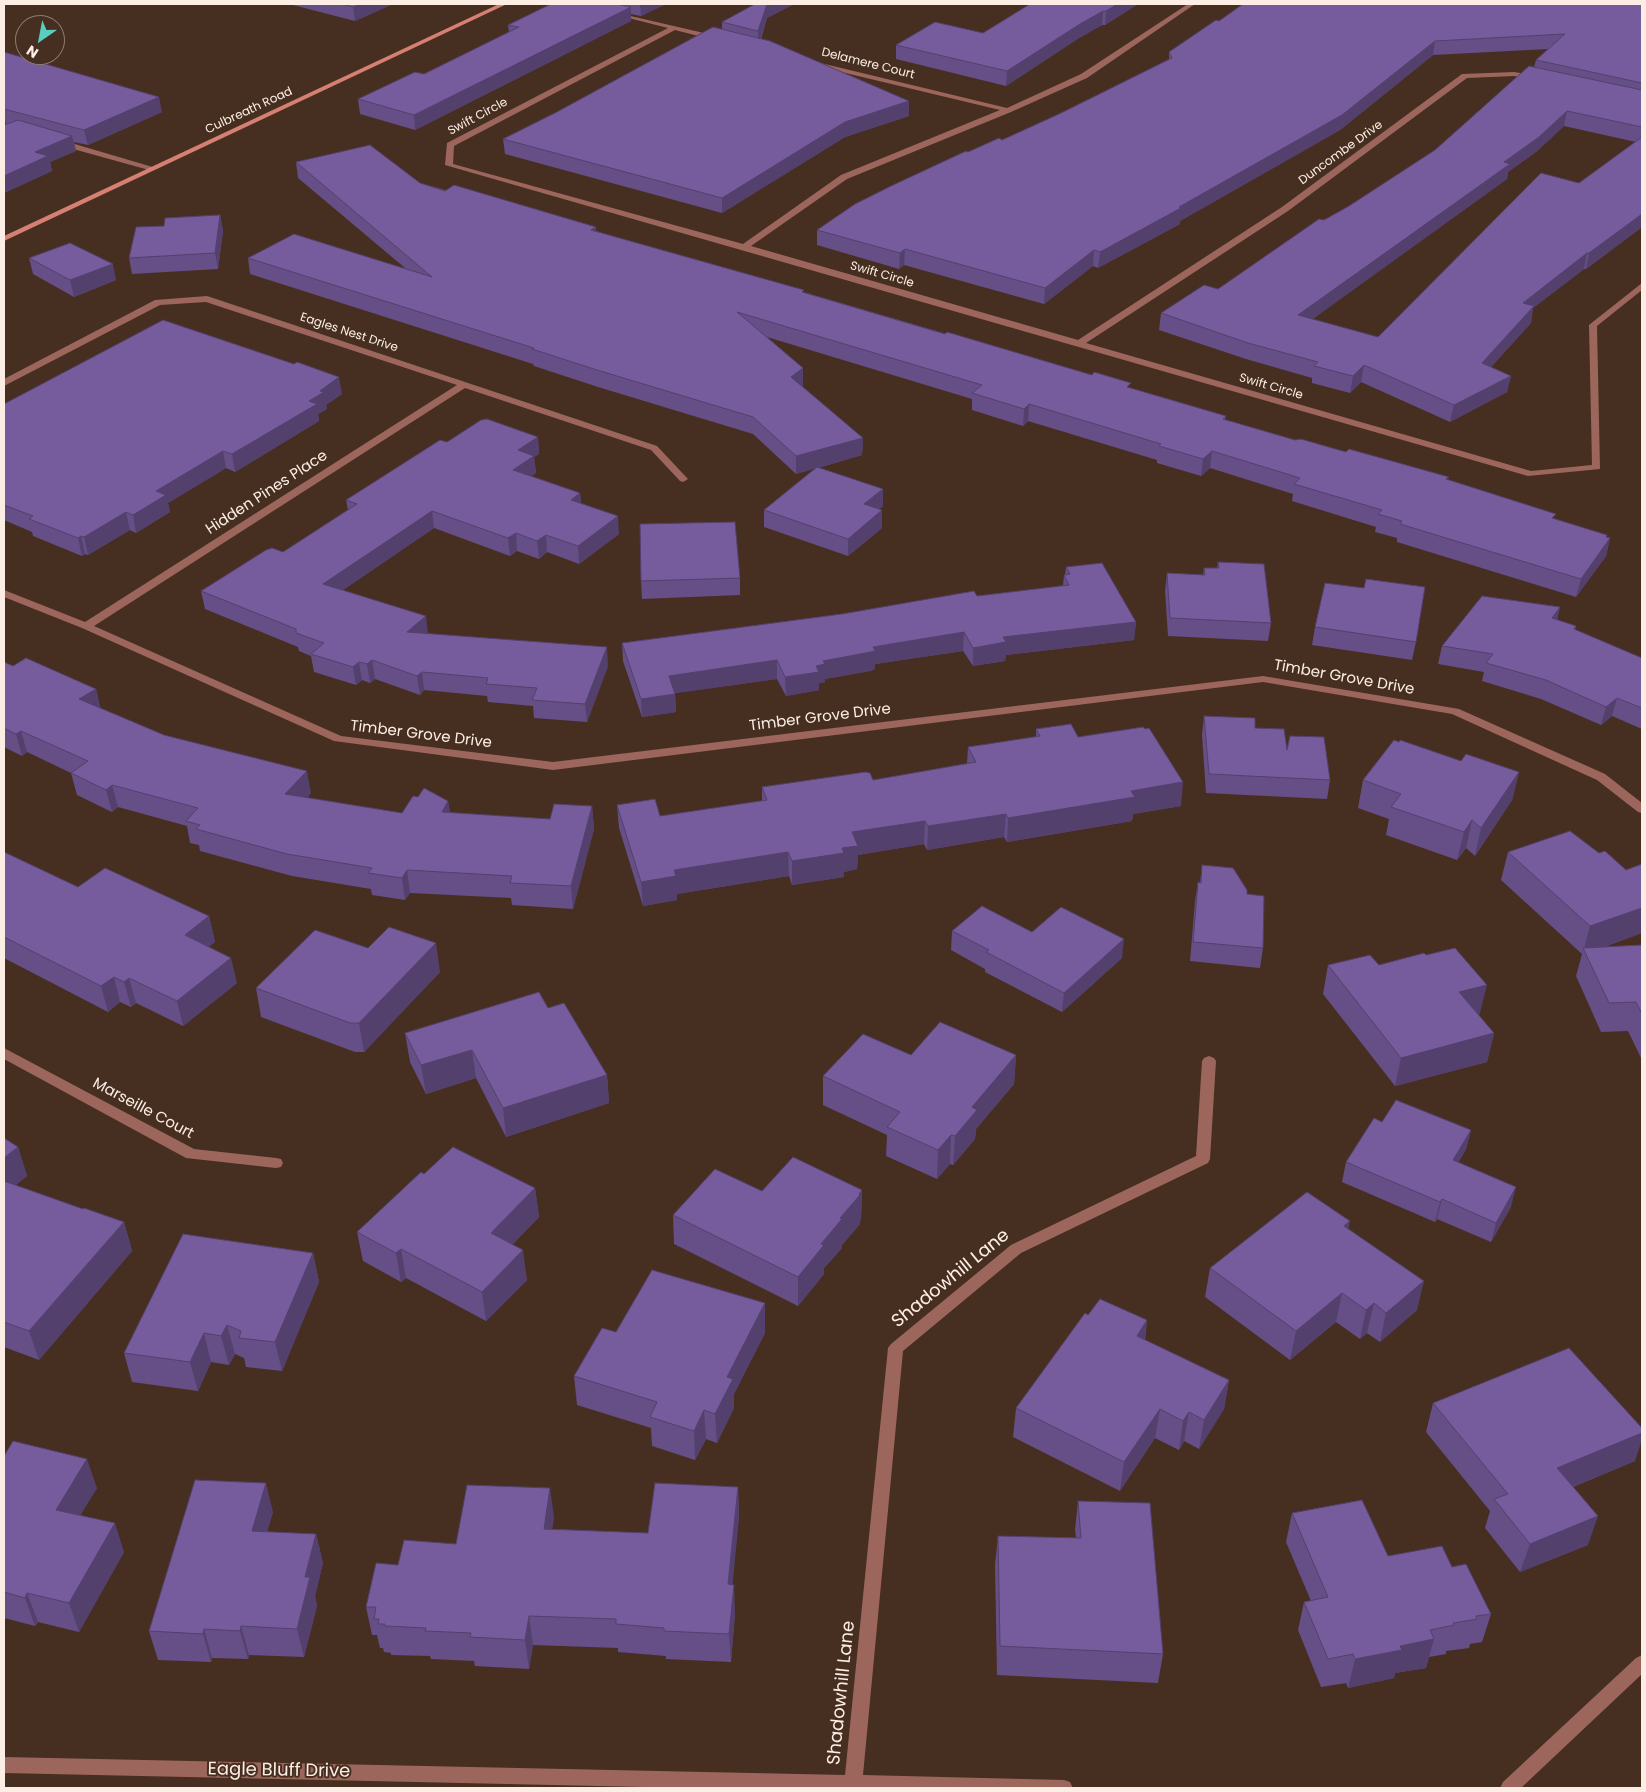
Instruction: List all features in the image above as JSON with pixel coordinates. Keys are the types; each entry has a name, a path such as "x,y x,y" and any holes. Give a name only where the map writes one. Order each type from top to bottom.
{"street":[{"name":"Culbreath Road","path":"4,239 504,4"},
{"path":"744,247 844,177 1008,110 1084,76 1192,4"},
{"path":"603,10 722,40"},
{"name":"Swift Circle","path":"674,28 450,145 449,166 744,247 1530,474 1597,467 1593,325 1642,286"},
{"name":"Delamere Court","path":"798,59 1008,110"},
{"name":"Duncombe Drive","path":"1077,344 1285,209 1465,76 1514,74 1541,80"},
{"path":"48,139 152,168"},
{"name":"Eagles Nest Drive","path":"4,383 158,302 207,298 654,448 683,479"},
{"name":"Hidden Pines Place","path":"86,626 464,385"},
{"name":"Timber Grove Drive","path":"4,593 86,626 338,739 553,766 1263,679 1454,711 1601,777 1642,809"},
{"name":"Marseille Court","path":"4,1052 191,1154 276,1162"},
{"name":"Shadowhill Lane","path":"853,1784 896,1348 1016,1249 1203,1159 1209,1062"},
{"path":"1509,1788 1642,1662"},
{"name":"Eagle Bluff Drive","path":"4,1766 1064,1788"}],"building":[{"path":"341,4 361,4 353,7"},
{"path":"551,4 617,4 631,7 414,115 358,99 415,72 424,74 519,27 508,25"},
{"path":"755,4 767,4 758,31 722,22"},
{"path":"1030,4 1118,4 1080,24 1007,71 896,45 935,22 983,33"},
{"path":"1243,4 1642,4 1642,83 1536,60 1565,34 1435,41 1342,115 1179,207 1181,208 1100,252 1094,250 1045,288 905,249 900,253 817,230 855,204 891,186 966,151 968,152 999,138 1002,140 1172,58 1169,52"},
{"path":"713,27 770,41 909,101 845,122 722,198 503,139 555,113"},
{"path":"4,52 15,55 15,65 49,65 159,97 84,130 4,109"},
{"path":"1529,66 1642,90 1642,127 1567,111 1539,137 1504,162 1510,164 1298,315 1378,337 1541,173 1579,183 1642,137 1642,214 1587,253 1523,303 1534,306 1482,363 1511,376 1454,405 1364,365 1353,376 1314,366 1318,362 1248,343 1161,313 1204,285 1218,289 1319,219 1324,220 1349,206 1435,150"},
{"path":"18,120 72,136 35,152 48,156 4,176 4,125"},
{"path":"370,145 420,183 445,191 454,185 596,227 591,230 804,290 802,292 945,334 947,332 1092,375 1094,372 1131,383 1127,387 1226,416 1223,419 1295,440 1301,439 1346,452 1349,449 1449,477 1446,479 1556,514 1552,518 1607,535 1606,537 1610,538 1581,579 1400,524 1402,521 1378,514 1382,510 1294,484 1300,478 1212,451 1203,459 1159,446 1161,444 1029,404 1024,409 972,393 982,385 737,312 803,368 791,377 863,438 796,456 753,417 597,370 532,349 534,348 248,258 294,234 432,277 296,162"},
{"path":"220,215 215,253 129,258 136,227 164,226 165,218"},
{"path":"70,243 113,264 70,280 29,258"},
{"path":"163,320 339,377 320,391 324,392 309,401 317,404 232,454 223,451 156,491 166,495 133,515 126,512 84,537 78,538 29,519 33,516 4,505 4,404"},
{"path":"487,419 538,437 518,450 534,456 513,470 580,493 571,500 618,516 578,546 546,535 537,541 516,533 508,538 432,511 323,584 426,616 407,632 607,647 585,704 532,700 537,688 486,684 488,678 422,672 417,676 372,660 367,664 359,662 353,667 311,654 324,643 296,633 296,629 201,591 266,550 272,548 283,552 357,504 346,500 440,440 447,442 481,420"},
{"path":"817,467 883,489 864,504 882,510 848,539 764,510"},
{"path":"735,522 740,578 641,581 640,524"},
{"path":"1218,562 1264,564 1271,623 1170,618 1167,573 1205,575 1204,568 1219,568"},
{"path":"1102,563 1136,622 1003,637 1006,642 973,648 964,632 873,647 875,651 823,661 825,664 816,666 819,672 785,677 777,660 669,676 675,694 641,699 622,643 842,614 974,591 977,596 1069,585 1064,575 1070,574 1066,567"},
{"path":"1366,579 1425,587 1416,642 1315,627 1325,583 1364,588"},
{"path":"1482,596 1560,607 1552,618 1576,626 1574,629 1642,658 1642,708 1617,698 1606,707 1546,680 1486,663 1493,654 1442,646"},
{"path":"26,658 96,689 79,699 164,735 307,771 285,794 402,813 413,796 418,797 424,788 448,801 442,812 550,819 554,804 592,806 571,886 510,883 512,876 407,870 402,878 368,873 372,868 287,854 196,829 200,825 186,821 198,808 112,785 106,790 71,773 88,761 21,731 16,734 4,728 4,662 13,666"},
{"path":"1204,716 1255,718 1255,728 1284,729 1287,750 1290,736 1324,737 1330,780 1209,774"},
{"path":"1071,724 1078,737 1143,727 1145,729 1149,728 1183,782 1131,791 1135,797 1008,818 1006,814 928,826 925,821 852,832 858,846 842,848 844,853 792,861 788,852 674,870 676,876 641,882 617,805 655,799 660,816 767,800 762,787 865,772 870,773 873,780 976,762 968,747 1040,736 1036,729"},
{"path":"1394,740 1399,742 1400,740 1461,761 1466,754 1519,772 1481,828 1472,820 1464,832 1391,807 1401,794 1363,780"},
{"path":"1570,831 1599,853 1605,851 1626,870 1642,864 1642,908 1590,926 1508,852"},
{"path":"4,852 78,887 105,868 209,916 185,935 231,958 177,1001 129,978 124,982 114,977 101,986 4,937"},
{"path":"1202,865 1233,868 1247,890 1247,894 1264,896 1263,948 1193,942 1198,882 1201,883"},
{"path":"982,906 1032,932 1061,907 1124,939 1064,993 986,952 989,950 952,931"},
{"path":"389,927 436,943 359,1023 350,1023 256,988 315,930 368,948"},
{"path":"1642,945 1642,1014 1636,1002 1609,1003 1583,948"},
{"path":"1455,948 1487,985 1459,992 1494,1033 1401,1058 1328,965 1370,955 1379,965 1424,953 1426,955"},
{"path":"539,992 548,1008 564,1003 607,1075 503,1108 472,1050 421,1065 405,1033"},
{"path":"940,1022 1016,1055 972,1107 977,1110 955,1136 951,1135 938,1150 887,1127 900,1112 823,1076 863,1034 911,1055"},
{"path":"1396,1100 1471,1130 1453,1160 1516,1187 1496,1223 1442,1199 1440,1202 1346,1162 1374,1118 1382,1122"},
{"path":"4,1138 18,1147 4,1158"},
{"path":"453,1147 535,1188 491,1233 523,1250 482,1292 401,1249 396,1253 357,1232 421,1172 424,1174"},
{"path":"793,1157 862,1190 860,1195 840,1218 842,1219 821,1244 824,1245 798,1277 673,1215 715,1169 762,1191"},
{"path":"4,1181 124,1222 29,1331 4,1322"},
{"path":"1307,1192 1350,1221 1344,1226 1424,1281 1386,1313 1374,1303 1366,1310 1342,1293 1296,1331 1210,1268"},
{"path":"183,1234 313,1253 275,1342 239,1338 241,1331 227,1325 221,1336 204,1333 190,1362 124,1353"},
{"path":"652,1270 765,1303 727,1377 733,1379 715,1414 704,1410 694,1431 650,1417 657,1402 574,1376 602,1328 616,1332"},
{"path":"1100,1299 1147,1320 1137,1336 1229,1380 1204,1420 1189,1412 1183,1421 1160,1409 1124,1462 1016,1408 1085,1313 1088,1315"},
{"path":"1569,1348 1642,1428 1642,1433 1557,1468 1598,1516 1530,1544 1494,1499 1508,1494 1433,1403"},
{"path":"13,1441 87,1459 56,1510 115,1523 69,1603 27,1593 25,1598 4,1592 4,1456"},
{"path":"195,1480 266,1483 252,1531 316,1534 305,1577 310,1577 297,1629 241,1626 240,1631 204,1629 203,1634 149,1631"},
{"path":"655,1483 738,1487 728,1584 734,1585 729,1634 664,1631 664,1628 616,1624 616,1619 529,1616 525,1640 470,1637 471,1633 425,1631 426,1628 378,1624 379,1619 374,1619 376,1607 366,1607 376,1563 398,1565 404,1540 456,1544 467,1485 550,1488 544,1529 648,1533"},
{"path":"1362,1500 1388,1556 1442,1546 1452,1567 1466,1564 1491,1614 1476,1616 1477,1619 1453,1623 1454,1625 1430,1630 1434,1639 1400,1646 1402,1650 1355,1659 1353,1654 1328,1659 1304,1602 1328,1597 1292,1513"},
{"path":"1078,1501 1150,1503 1163,1654 1000,1646 998,1536 1081,1538"}]}
